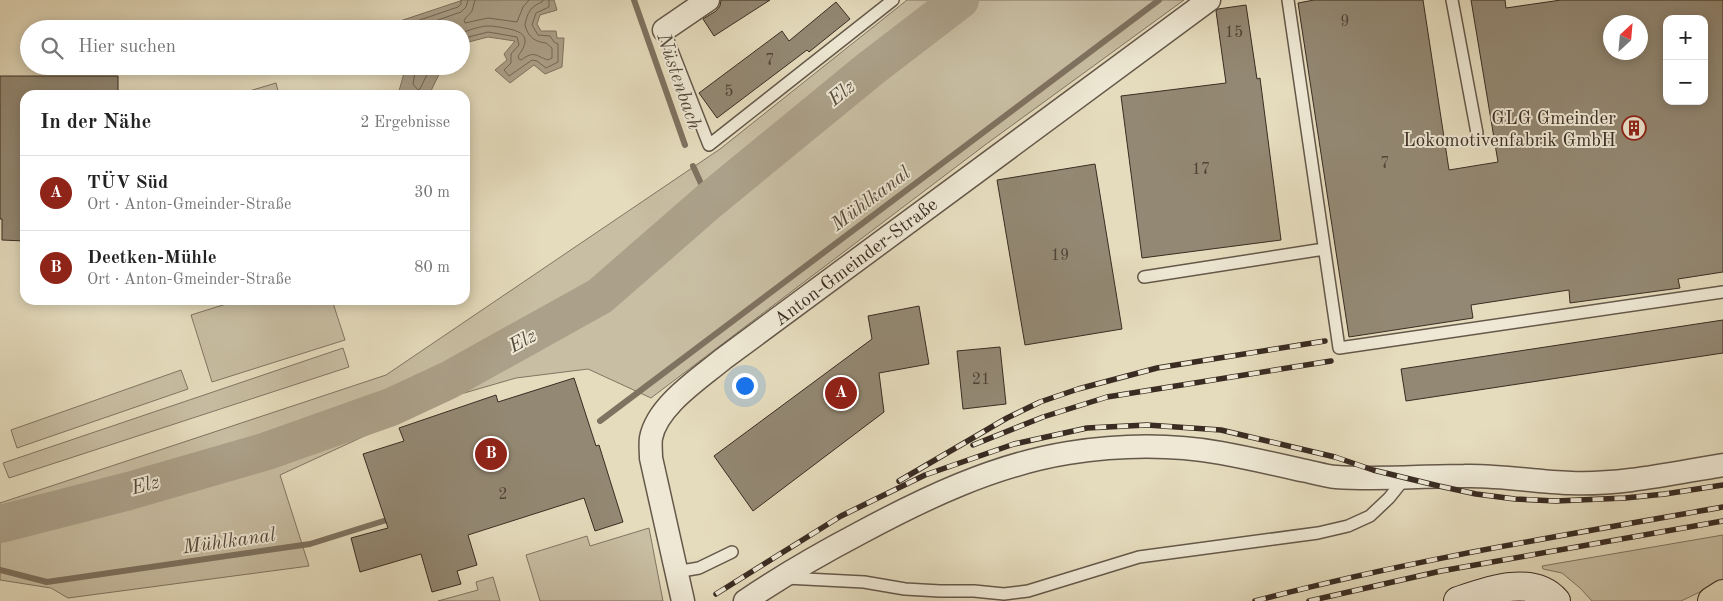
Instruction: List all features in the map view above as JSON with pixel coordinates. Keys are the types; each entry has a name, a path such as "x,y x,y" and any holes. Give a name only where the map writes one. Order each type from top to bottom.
{"main road":[{"path":"1712,601 1723,594"}],"street":[{"path":"664,30 708,0"},
{"name":"Anton-Gmeinder-Straße","path":"683,601 651,458 651,438 659,418 672,402 723,359 1209,0"},
{"path":"746,601 780,578 896,514 940,493 990,473 1035,459 1071,453 1123,447 1176,447 1220,452 1333,476 1405,478 1466,476 1573,484 1617,481 1723,465"},
{"path":"1458,601 1491,591 1526,586 1539,588 1556,601"}],"lane":[{"path":"664,30 709,145 893,0"},
{"path":"1288,0 1339,348 1723,292"},
{"path":"1452,0 1477,133"},
{"path":"1144,277 1324,249"},
{"path":"780,578 864,582 906,589 940,591 974,591 1004,594 1028,591 1139,557 1318,533 1348,526 1370,516 1389,498 1405,478"},
{"path":"676,572 699,568 732,552"}],"shaded area":[{"path":"907,0 1184,0 985,145 651,398 588,369 516,378 447,398 280,475 309,566 68,598 51,588 0,580 0,503 386,375 720,149"},
{"path":"276,83 278,90 253,90"},
{"path":"223,305 334,305 345,340 212,382 191,315"},
{"path":"343,348 349,367 9,478 3,463"},
{"path":"181,370 188,389 17,448 11,430"},
{"path":"649,528 663,601 540,601 526,555 587,536 590,546"},
{"path":"1723,535 1723,581 1681,601 1592,601 1562,573 1543,569 1542,566"},
{"path":"493,577 500,601 438,601 478,590 476,582"}],"water":[{"path":"463,0 554,0 557,10 540,15 537,24 541,31 556,31 557,38 564,38 562,67 545,74 534,65 510,83 495,70 507,60 504,54 515,41 488,37 470,42 470,20 403,20"},
{"path":"403,75 439,75 431,90 399,90"}],"building":[{"path":"721,0 770,0 714,36 703,19 716,11 720,6"},
{"path":"1314,0 1423,0 1449,170 1498,162 1471,0 1505,0 1506,8 1561,0 1723,0 1723,272 1678,279 1680,288 1570,303 1569,290 1471,305 1473,318 1349,337 1298,3"},
{"path":"836,2 850,19 809,52 807,50 717,118 699,93 782,31 789,41"},
{"path":"1246,5 1257,79 1260,78 1281,240 1142,258 1121,96 1226,83 1216,11 1218,9"},
{"path":"0,76 118,76 118,90 20,90 20,241 2,240 2,219 0,219"},
{"path":"1095,164 1122,329 1025,345 997,180"},
{"path":"919,306 929,364 879,373 884,412 753,511 714,456 872,339 868,316"},
{"path":"1723,320 1723,353 1406,401 1401,369"},
{"path":"1000,347 1006,404 963,409 957,351"},
{"path":"574,378 596,446 599,445 623,522 595,531 584,498 468,535 477,565 457,571 461,584 432,592 421,554 360,572 351,538 388,528 363,454 404,441 399,428 496,395 498,402"}],"waterway":[{"name":"Nüstenbach","path":"634,0 685,145"},
{"name":"Elz","path":"0,524 129,491 267,451 391,407 449,380 600,296 709,201 870,69 960,0"},
{"name":"Mühlkanal","path":"600,421 1159,0"},
{"name":"Nüstenbach","path":"693,166 709,201"},
{"name":"Mühlkanal","path":"0,570 47,582 310,544 393,518"}],"railway":[{"path":"899,481 1007,418 1040,402 1078,389 1157,368 1325,341"},
{"path":"973,445 1043,417 1107,397 1331,361"},
{"path":"716,594 841,516 925,475 1014,444 1087,428 1147,425 1221,430 1335,457 1373,470 1439,486 1476,494 1515,499 1556,501 1625,498 1723,485"},
{"path":"1255,601 1313,586 1429,561 1723,507"},
{"path":"1309,601 1441,571 1723,521"}],"place":[{"name":"GLG Gmeinder Lokomotivenfabrik GmbH","path":"1634,128"},
{"name":"TÜV Süd","path":"841,393"},
{"name":"Deetken-Mühle","path":"491,454"}]}
